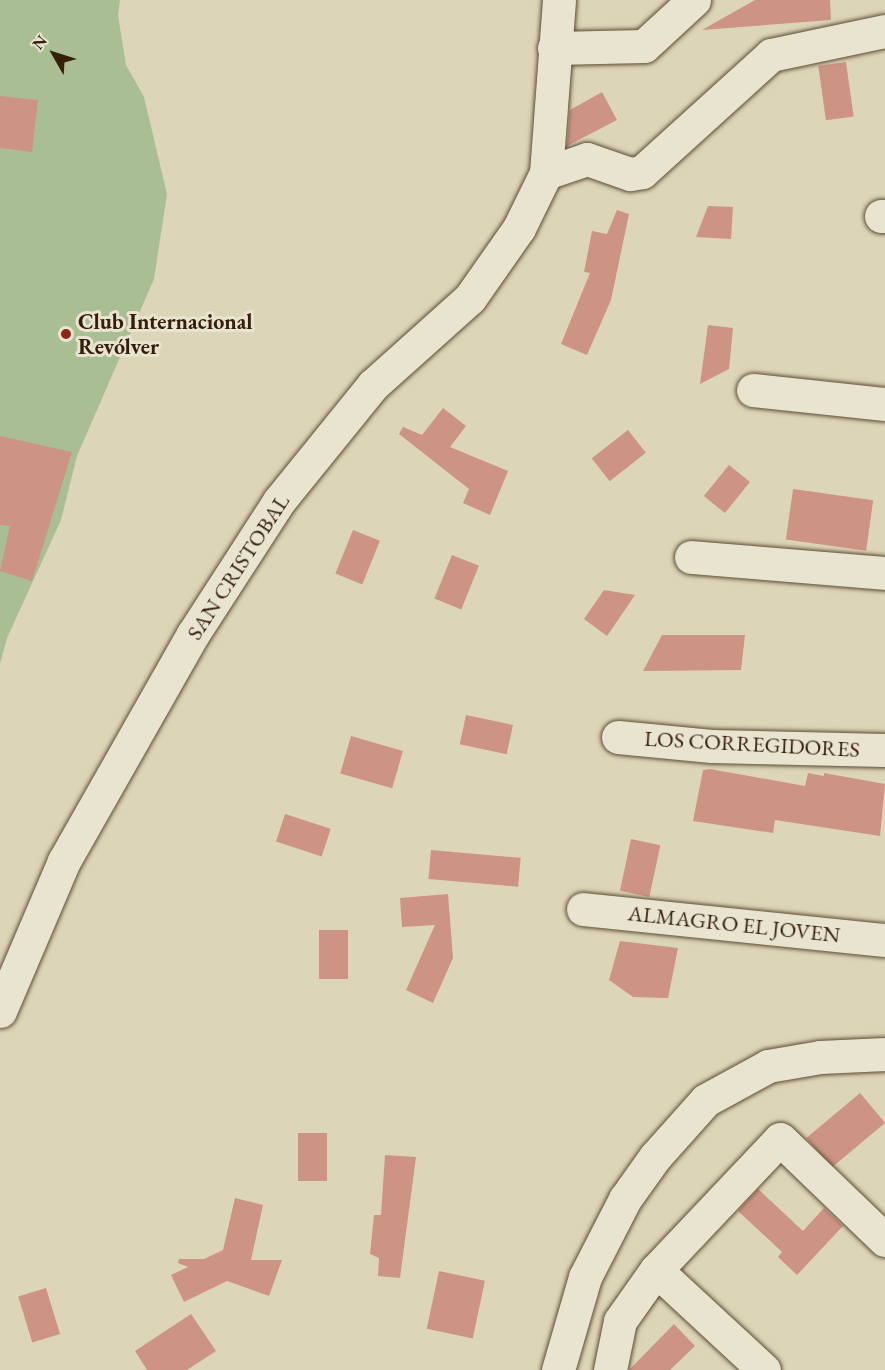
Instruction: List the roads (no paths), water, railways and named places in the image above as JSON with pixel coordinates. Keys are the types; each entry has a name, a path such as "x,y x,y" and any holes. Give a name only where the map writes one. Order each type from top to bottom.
{"street":[{"name":"SAN CRISTOBAL","path":"0,1011 64,861 193,634 273,511 374,385 470,298 519,228 546,174 555,86 554,48 559,0"},
{"path":"554,48 644,46 690,3"},
{"path":"546,174 587,159 630,174 642,172 771,55 885,31"},
{"path":"753,390 885,404"},
{"path":"692,557 885,573"},
{"name":"LOS CORREGIDORES","path":"618,737 712,746 885,750"},
{"name":"ALMAGRO EL JOVEN","path":"583,909 885,940"},
{"path":"558,1370 585,1277 624,1200 655,1157 706,1100 768,1066 820,1057 885,1054"},
{"path":"610,1370 620,1321 656,1270 780,1139 885,1240"},
{"path":"656,1270 764,1370"}],"place":[{"name":"Club Internacional Revólver","path":"66,334"}]}
